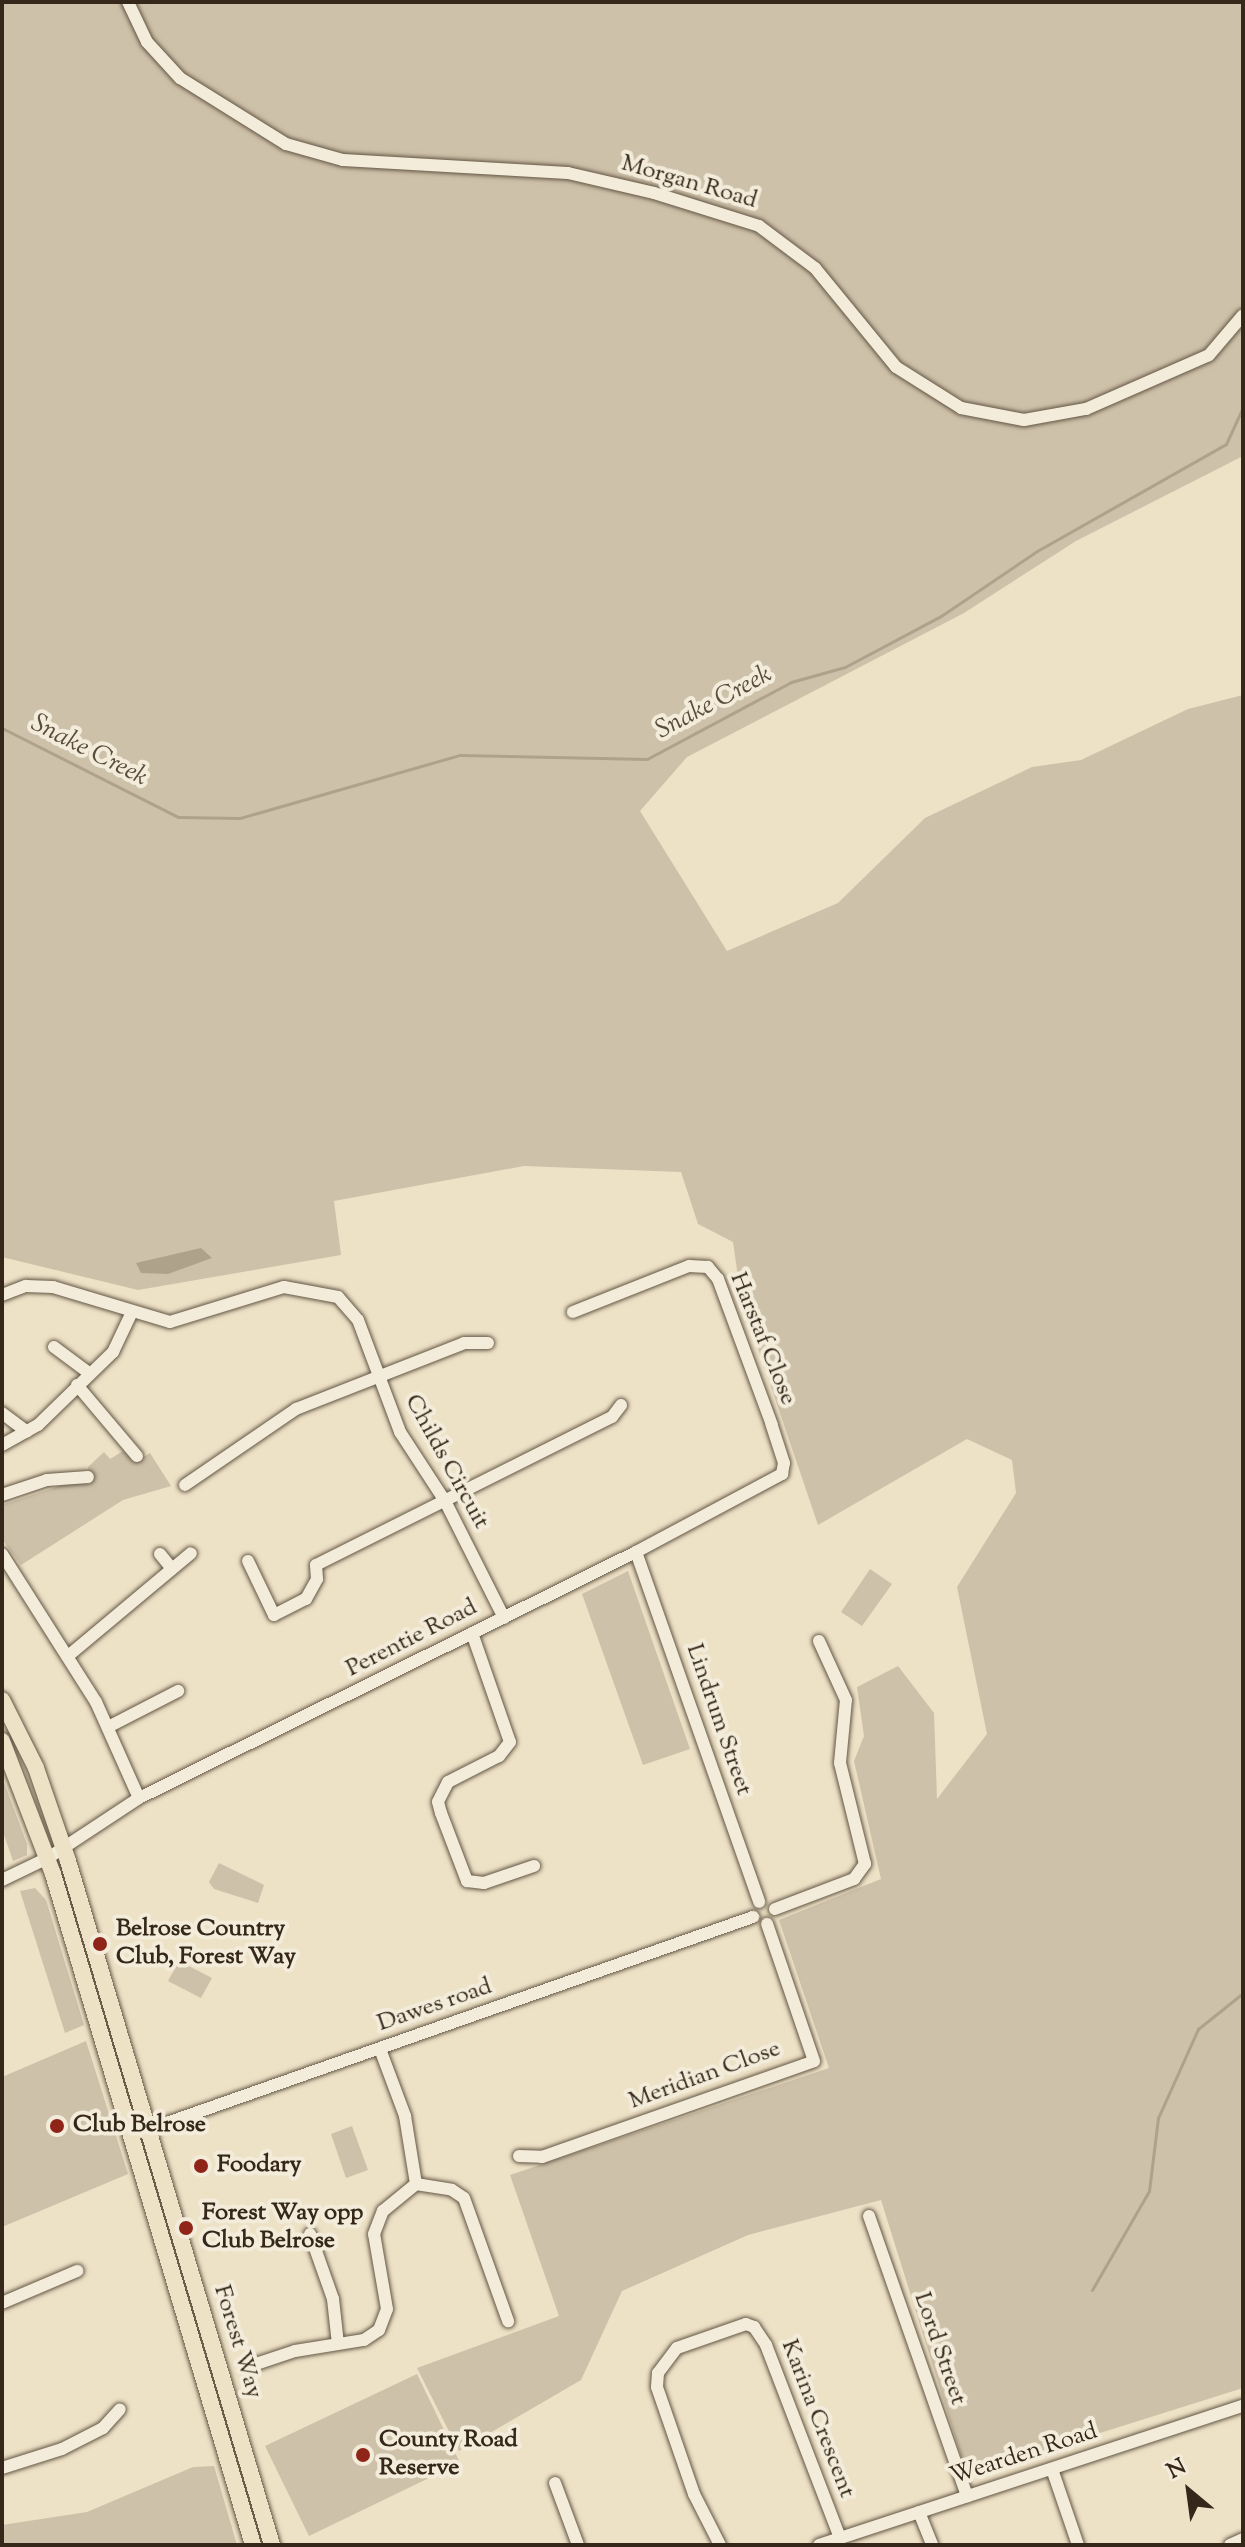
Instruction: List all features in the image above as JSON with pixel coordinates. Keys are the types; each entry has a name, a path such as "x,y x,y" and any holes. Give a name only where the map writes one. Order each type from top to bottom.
{"main road":[{"name":"Forest Way","path":"2,1700 36,1768 64,1846 272,2545"},
{"name":"Forest Way","path":"2,1741 48,1858 253,2545"}],"street":[{"name":"Morgan Road","path":"128,2 147,42 180,78 286,144 343,160 568,173 654,193 759,226 815,268 896,367 961,408 1024,420 1086,409 1209,355 1243,315"},
{"name":"Harstaf Close","path":"573,1312 689,1266 708,1267 718,1279 772,1425 784,1463 782,1474"},
{"name":"Childs Circuit","path":"2,1295 36,1285 170,1322 284,1287 323,1292 351,1307 400,1432 445,1501 504,1618"},
{"path":"2,1445 27,1432 123,1341 132,1312"},
{"path":"185,1485 280,1417 380,1381 464,1343 488,1343"},
{"path":"54,1347 89,1373"},
{"path":"77,1385 137,1456"},
{"path":"248,1561 274,1615 306,1599 317,1579 316,1565 612,1417 621,1405"},
{"path":"2,1413 27,1432"},
{"name":"Perentie Road","path":"2,1880 48,1858 139,1798 636,1552 782,1474"},
{"path":"2,1495 47,1480 88,1477"},
{"name":"Lindrum Street","path":"636,1552 759,1902"},
{"path":"68,1656 191,1553"},
{"path":"2,1554 68,1656 108,1727 139,1798"},
{"path":"160,1554 172,1569"},
{"path":"472,1633 510,1742 499,1756 448,1782 438,1802 467,1881 484,1883 534,1866"},
{"path":"775,1909 759,1902 753,1917 767,1924 775,1909 854,1879 865,1864 840,1763 846,1700 819,1641"},
{"path":"108,1727 178,1691"},
{"name":"Dawes road","path":"130,2135 753,1917"},
{"name":"Meridian Close","path":"519,2156 542,2157 814,2061 767,1924"},
{"path":"380,2049 405,2116 416,2184"},
{"path":"250,2366 373,2336 384,2321 386,2293 374,2234 383,2211 416,2184 452,2190 464,2198 508,2321"},
{"name":"Lord Street","path":"869,2216 967,2496"},
{"path":"310,2234 333,2299 338,2344"},
{"path":"2,2303 77,2271"},
{"name":"Karina Crescent","path":"720,2545 694,2494 657,2387 658,2373 677,2348 746,2324 754,2327 766,2345 840,2538"},
{"name":"Wearden Road","path":"819,2545 1243,2406"},
{"path":"2,2468 49,2454 103,2428 120,2409"},
{"path":"1052,2469 1078,2545"},
{"path":"555,2483 578,2545"},
{"path":"919,2512 932,2545"},
{"path":"1230,2545 1243,2539"}],"shaded area":[{"path":"2,2 1243,2 1243,456 1076,541 964,613 687,757 640,811 727,951 838,903 925,818 1032,767 1081,760 1188,709 1243,695 1243,2388 967,2475 881,2200 748,2235 622,2291 581,2380 459,2451 417,2368 559,2316 510,2175 829,2068 779,1920 881,1879 854,1761 864,1736 857,1687 898,1666 934,1713 937,1799 987,1734 957,1587 1016,1493 1012,1460 967,1439 818,1525 741,1298 733,1242 698,1224 681,1172 524,1166 334,1201 341,1255 138,1290 2,1257"},
{"path":"201,1248 212,1258 168,1274 141,1273 136,1263"},
{"path":"123,1451 135,1462 150,1453 171,1486 123,1500 21,1565 2,1539 2,1505 66,1484 90,1484 88,1467 104,1452 110,1459"},
{"path":"870,1569 892,1584 862,1626 841,1612"},
{"path":"628,1571 690,1749 643,1765 582,1594"},
{"path":"2,1777 27,1844 27,1855 13,1861 2,1829"},
{"path":"219,1863 264,1885 258,1903 214,1889 209,1882"},
{"path":"35,1888 46,1900 84,2025 65,2033 20,1891"},
{"path":"179,1961 212,1978 201,1998 168,1981"},
{"name":"Club Belrose","path":"86,2041 128,2174 2,2227 2,2077"},
{"path":"352,2126 368,2170 346,2178 331,2134"},
{"name":"County Road Reserve","path":"417,2374 460,2463 309,2536 265,2446"},
{"path":"214,2466 237,2545 2,2545 2,2525 87,2512 193,2467"}],"waterway":[{"name":"Snake Creek","path":"2,728 178,817 240,818 460,755 647,759 791,682 845,667 941,616 1037,551 1226,444 1243,407"},
{"path":"1092,2290 1149,2191 1158,2118 1198,2029 1243,1993"}],"place":[{"name":"Belrose Country Club, Forest Way","path":"100,1944"},
{"name":"Club Belrose","path":"57,2126"},
{"name":"Foodary","path":"201,2166"},
{"name":"Forest Way opp Club Belrose","path":"186,2228"},
{"name":"County Road Reserve","path":"363,2455"}]}
